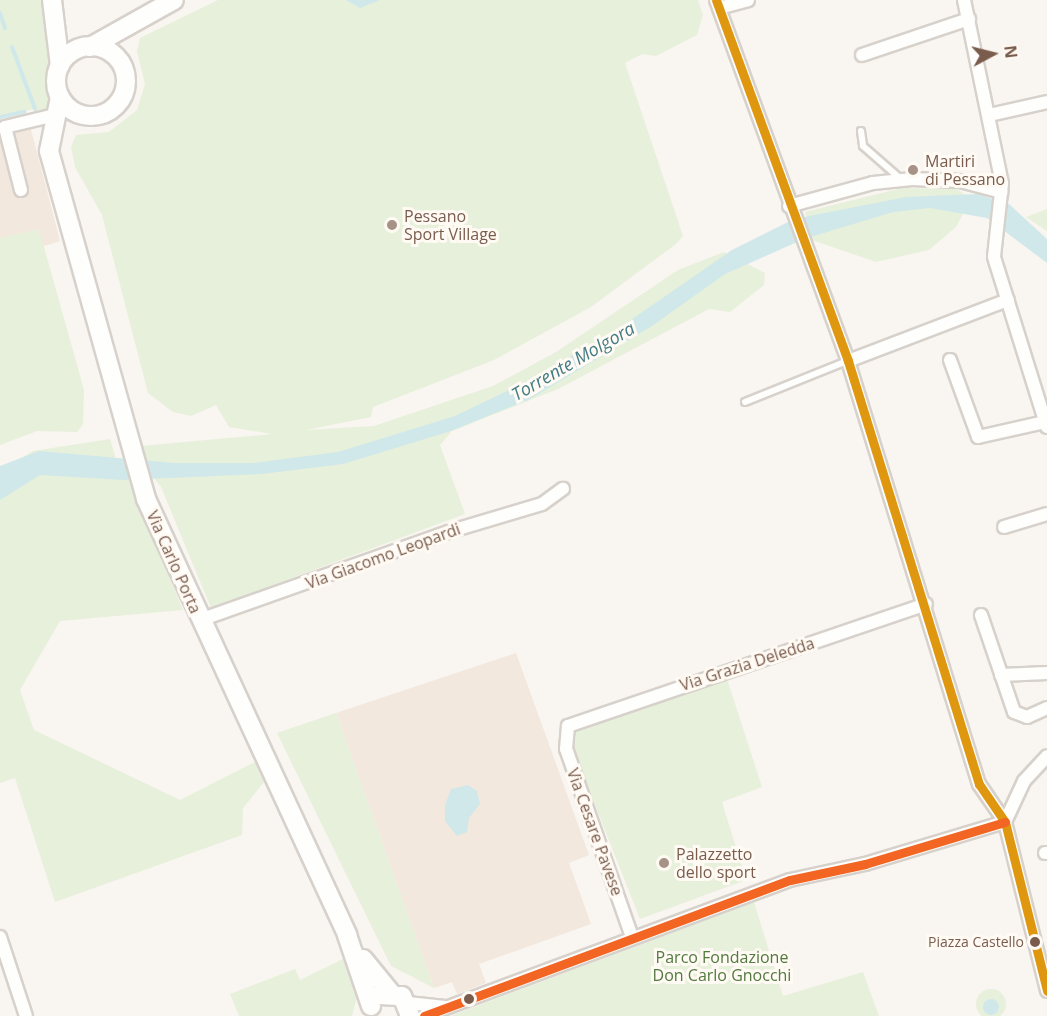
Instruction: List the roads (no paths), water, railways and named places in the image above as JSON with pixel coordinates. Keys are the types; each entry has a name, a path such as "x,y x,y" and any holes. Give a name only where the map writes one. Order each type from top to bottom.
{"street":[{"path":"52,0 62,28 88,47 107,51 121,66"},
{"path":"52,0 60,66 60,97 76,113 98,115 116,105 125,86 121,66 122,35 138,17"},
{"path":"60,66 138,17 174,0"},
{"path":"748,0 717,4 848,361 926,604 981,788 1005,822 1046,987"},
{"path":"950,360 978,437 1046,425 994,257 1002,192 989,115 964,0"},
{"path":"862,55 969,19"},
{"name":"Via Carlo Porta","path":"60,97 48,144 53,171 146,499 347,935 370,1012"},
{"path":"989,115 1047,102"},
{"name":"Via Carlo Porta","path":"53,171 55,141 76,113"},
{"path":"21,190 5,127 55,115"},
{"path":"791,210 902,180 952,180 1002,192"},
{"path":"848,361 1008,300"},
{"name":"Via Giacomo Leopardi","path":"200,620 542,504 563,489"},
{"path":"1004,527 1047,514"},
{"name":"Via Grazia Deledda","path":"568,726 926,604"},
{"path":"981,615 1016,715 1030,716 1047,708"},
{"path":"1001,675 1047,674"},
{"name":"Via Cesare Pavese","path":"568,726 566,750 632,937"},
{"path":"424,1016 790,880 865,864 1005,822 1024,781 1047,756"},
{"name":"Via Carlo Porta","path":"347,935 390,992"},
{"path":"0,937 26,1016"},
{"path":"370,1012 390,992 409,1010 449,1006"}],"lane":[{"path":"861,131 863,146 902,180"},
{"path":"745,402 848,361"}],"water":[{"path":"346,0 380,0 360,8"},
{"name":"Torrente Molgora","path":"977,194 1009,204 1047,239 1047,263 987,218 930,208 893,212 804,239 725,274 652,326 530,399 451,431 343,464 262,474 123,480 40,475 0,500 0,466 39,451 174,463 254,463 338,452 455,416 517,386 612,333 732,250 794,219 906,197"},
{"path":"468,785 477,791 480,804 469,818 467,832 457,836 445,821 445,805 451,789"},
{"path":"991,999 997,1001 999,1007 997,1013 991,1015 985,1013 983,1007 985,1001"}],"waterway":[{"path":"0,13 5,28"},
{"path":"12,47 35,109"},
{"path":"0,117 24,112"}],"place":[{"name":"Martiri di Pessano","path":"913,170"},
{"name":"Pessano Sport Village","path":"392,225"},
{"name":"Palazzetto dello sport","path":"664,863"},
{"name":"Piazza Castello","path":"1035,942"}],"park label":[{"name":"Parco Fondazione Don Carlo Gnocchi","path":"722,966"}]}
